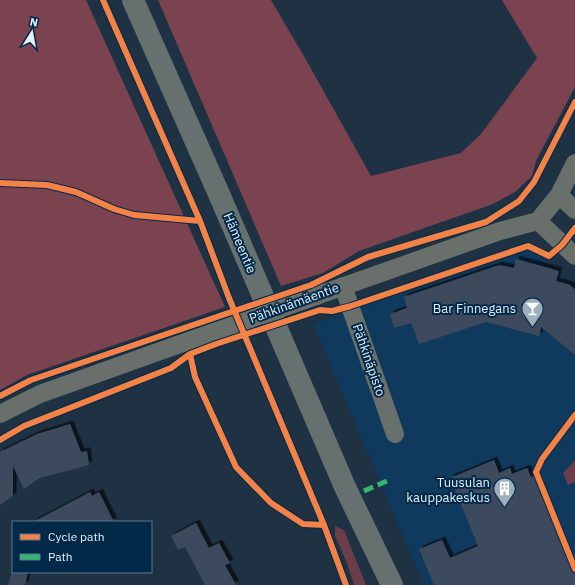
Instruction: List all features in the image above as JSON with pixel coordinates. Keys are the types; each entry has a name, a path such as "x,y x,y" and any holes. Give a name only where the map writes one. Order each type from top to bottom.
{"main road":[{"name":"Hämeentie","path":"133,0 219,194 345,487 392,585"},
{"name":"Hämeentie","path":"345,487 375,585"}],"street":[{"path":"575,163 559,195 538,221 575,256"},
{"path":"559,195 575,210"},
{"name":"Pähkinämäentie","path":"0,414 40,394 500,231 538,221"},
{"name":"Pähkinäpisto","path":"343,286 395,434"}],"shaded area":[{"path":"0,0 86,0 225,307 27,375 0,390"},
{"path":"158,0 271,0 371,176 461,153 481,134 537,58 502,0 575,0 575,87 536,161 532,176 515,192 493,204 359,251 323,273 281,286"},
{"path":"531,250 575,286 575,585 424,585 313,324"},
{"path":"575,460 575,482 568,485 563,473"},
{"path":"335,526 344,530 366,585 354,585 347,563 335,536"}],"building":[{"path":"516,259 559,271 556,281 570,285 575,290 575,355 541,327 539,336 486,322 419,344 411,323 394,328 390,314 407,308 404,297 499,265 514,268"},
{"path":"70,424 81,452 87,451 89,465 40,478 41,477 24,489 13,466 13,496 0,505 0,452 37,434"},
{"name":"Tuusulan kauppakeskus","path":"494,460 499,473 510,468 512,474 527,468 531,477 534,476 570,564 575,562 575,585 434,585 419,549 442,540 450,558 478,546 450,478"},
{"path":"90,492 92,496 99,492 114,521 35,521"},
{"path":"196,523 209,548 219,543 230,563 225,565 236,585 205,585 185,547 178,550 171,536"},
{"path":"12,572 28,573 25,585 8,585"}],"marked path":[{"path":"364,491 389,480"}],"cycle path":[{"path":"103,0 200,221 229,298 324,525 346,585"},
{"path":"0,396 31,380 311,285 368,257 486,222 519,201 534,182 575,102"},
{"path":"0,183 47,185 76,192 114,209 134,215 200,221"},
{"path":"0,440 24,426 171,368 190,354 216,344 320,310 332,311 351,306 528,246 549,256 562,245 575,228"},
{"path":"190,354 195,377 236,467 271,503 303,524 324,525"},
{"path":"575,415 542,459 536,472 575,569"}],"place":[{"name":"Bar Finnegans","path":"532,328"},
{"name":"Tuusulan kauppakeskus","path":"505,508"}]}
